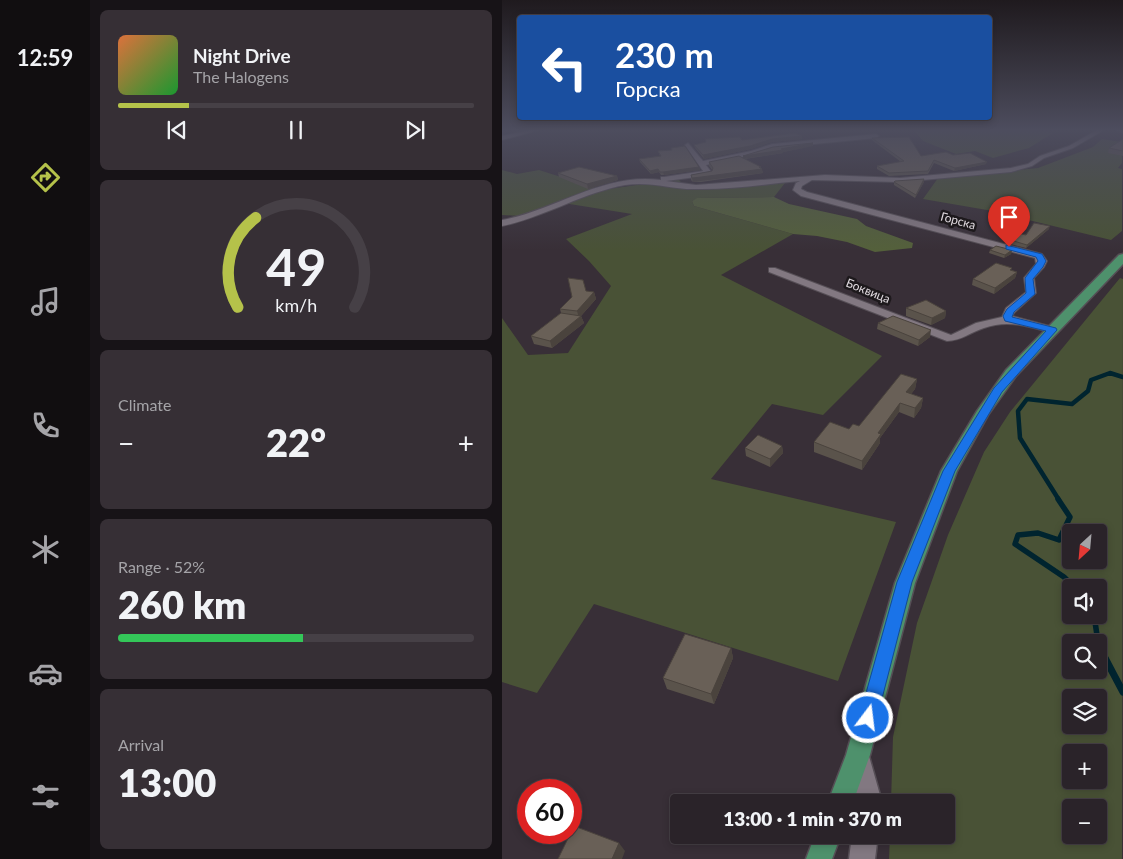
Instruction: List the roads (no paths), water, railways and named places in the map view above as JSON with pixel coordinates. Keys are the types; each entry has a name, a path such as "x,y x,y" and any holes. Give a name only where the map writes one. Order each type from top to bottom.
{"main road":[{"path":"843,794 858,755 904,582 949,471 997,391 1011,373 1122,257"},
{"path":"858,755 867,794"},
{"path":"819,859 825,844"},
{"path":"862,859 864,844"}],"street":[{"path":"502,223 531,217 606,187 704,174 708,172 707,170"},
{"path":"650,181 675,186 696,187 828,177 900,180 1010,170"},
{"name":"Горска","path":"810,179 798,185 797,190 804,194 1039,256 1042,261 1041,265 1029,278 1030,294 1007,314 1009,319"},
{"name":"Боквица","path":"772,270 830,291 943,337 953,338 980,325 1009,319"},
{"path":"1009,319 1053,330"}],"waterway":[{"path":"1059,500 1020,438 1018,411 1027,399 1072,404 1088,391 1091,380 1110,373 1123,377"},
{"path":"1058,499 1070,517 1059,540 1038,533 1018,535 1015,544 1066,579"},
{"path":"1095,624 1097,634"},
{"path":"1107,662 1123,692"}]}
